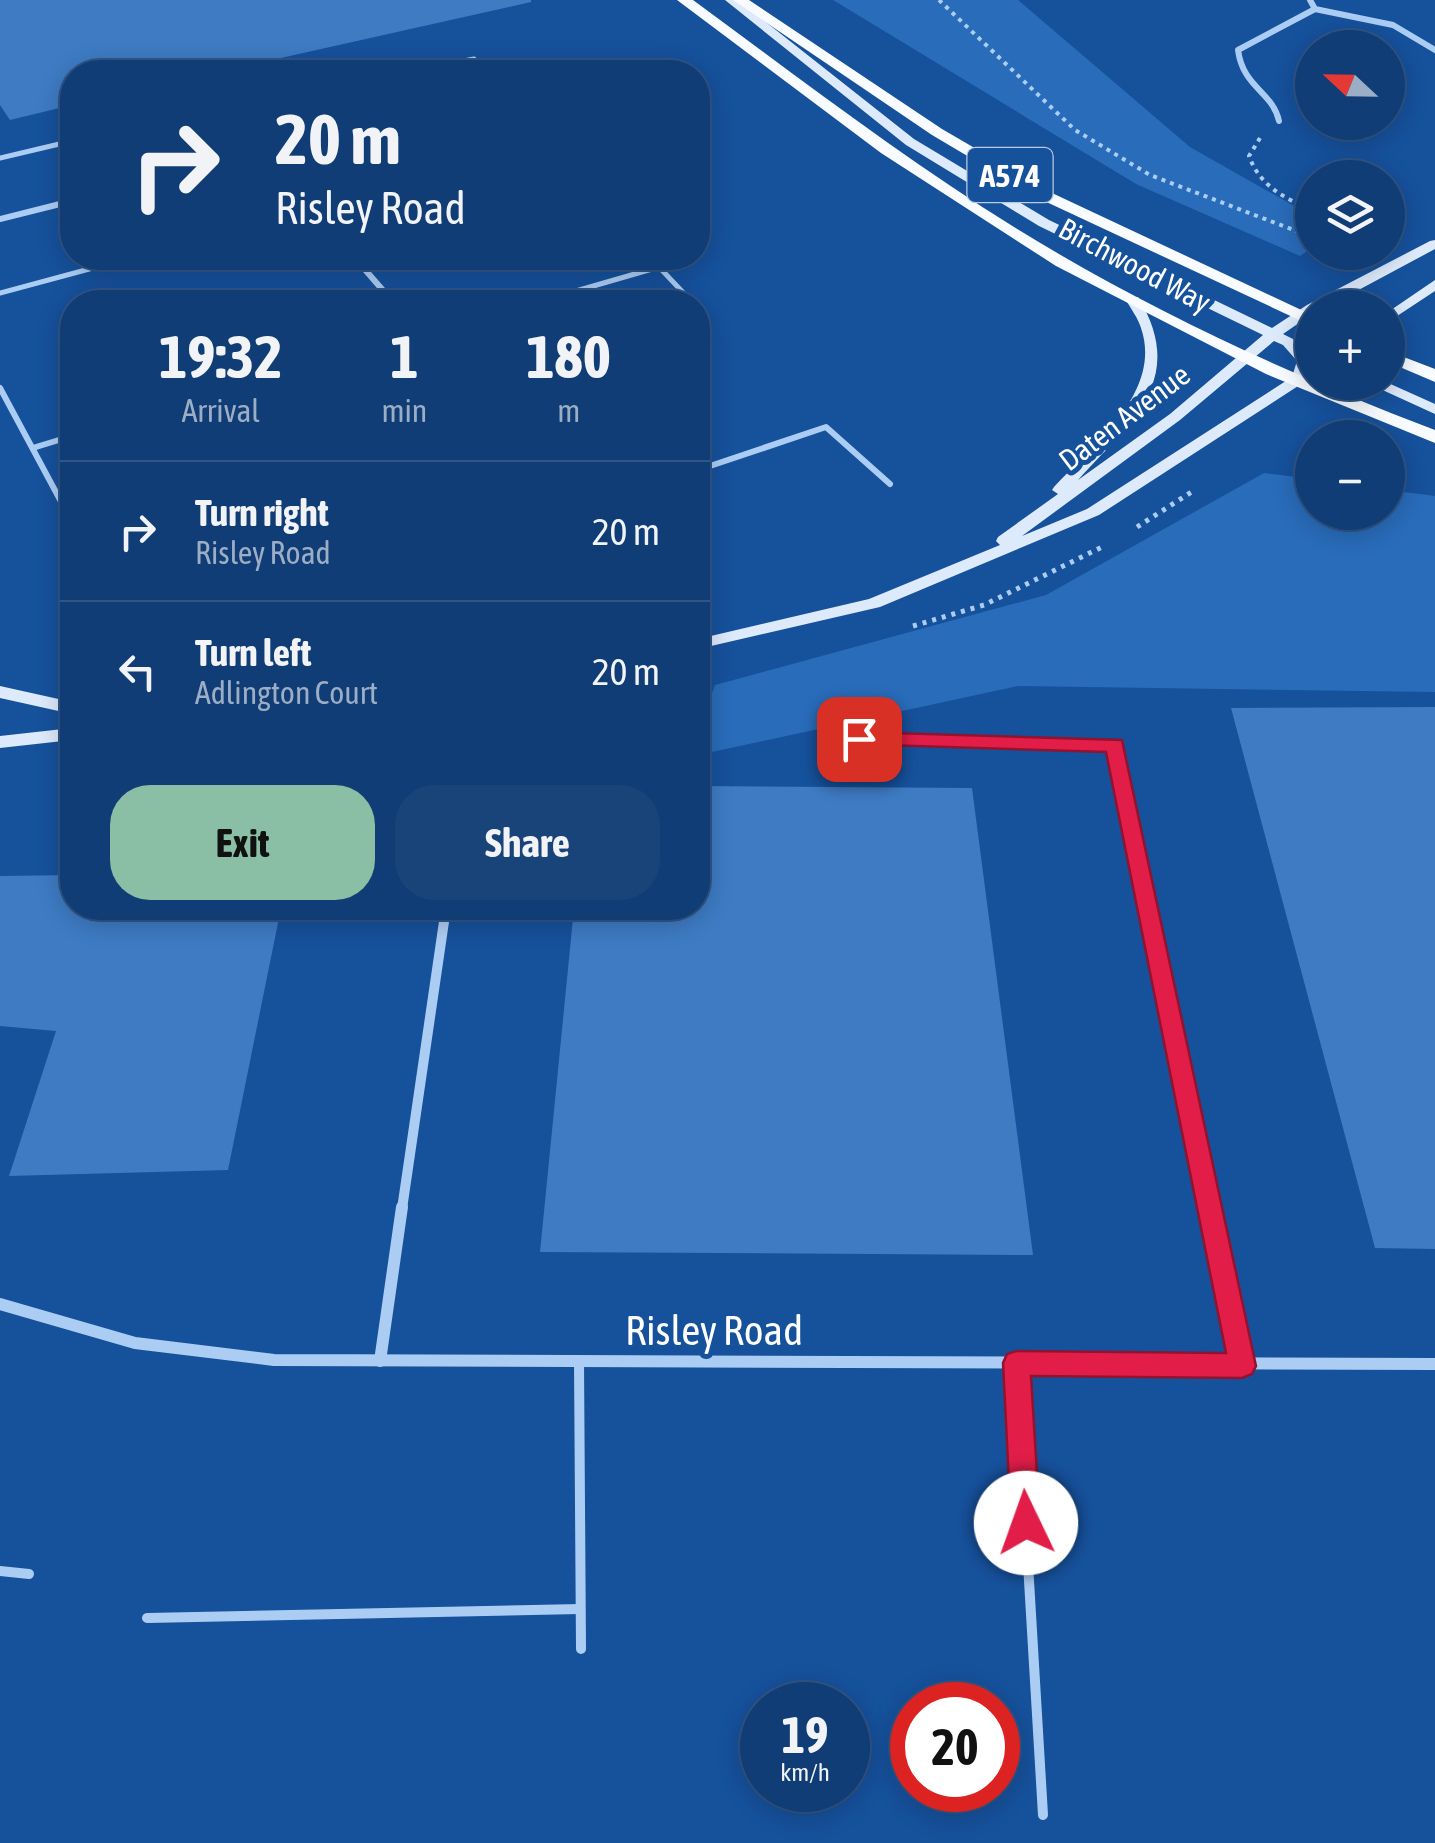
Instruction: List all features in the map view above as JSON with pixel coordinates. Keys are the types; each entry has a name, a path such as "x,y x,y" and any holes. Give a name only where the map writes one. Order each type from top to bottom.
{"main road":[{"name":"Birchwood Way","path":"684,0 936,184 1014,234 1133,300 1246,355 1295,371"},
{"name":"Birchwood Way","path":"740,0 936,132 1046,196 1295,307"},
{"path":"1405,363 1435,376"},
{"name":"Birchwood Way","path":"1358,400 1435,437"}],"street":[{"name":"A574","path":"731,0 910,142 1044,223 1273,334 1295,350"},
{"path":"1310,0 1314,9"},
{"path":"1279,121 1276,107 1250,89 1239,69 1238,50 1314,9 1393,25 1435,50"},
{"path":"0,219 60,204"},
{"name":"Daten Avenue","path":"1351,290 1435,244"},
{"path":"365,270 383,290"},
{"path":"1405,306 1435,284"},
{"path":"1039,514 1139,402 1152,376 1154,344 1133,300"},
{"name":"Daten Avenue","path":"979,560 1174,417 1246,355 1295,321"},
{"name":"Daten Avenue","path":"710,641 874,603 1093,512 1295,382"},
{"path":"1405,396 1435,409"},
{"path":"0,692 60,705"},
{"path":"0,742 60,735"},
{"path":"859,739 1115,746 1242,1366"},
{"path":"380,1362 444,920"},
{"name":"Risley Road","path":"0,1304 121,1341 203,1356 380,1362 1435,1364"}],"lane":[{"path":"469,60 474,59"},
{"path":"0,158 60,144"},
{"path":"0,293 85,270"},
{"path":"581,290 652,270"},
{"path":"661,270 680,290"},
{"path":"0,388 36,447 60,497"},
{"path":"710,466 826,428 890,484"},
{"path":"36,447 60,440"},
{"path":"579,1362 581,1649"},
{"path":"1016,1363 1042,1815"},
{"path":"0,1571 29,1574"},
{"path":"147,1618 580,1609"}],"path":[{"path":"938,0 1075,130 1150,175 1295,230"},
{"path":"1279,121 1255,143 1249,156 1252,170 1266,185 1295,201"}],"shaded area":[{"path":"833,0 1018,0 1190,147 1295,206 1295,254 1136,184"},
{"path":"1264,473 1295,477 1295,530 1405,530 1405,492 1435,496 1435,692 1018,686 710,752 710,698 715,685 1046,595"}],"building":[{"path":"0,0 531,0 272,60 60,60 60,108 10,120 0,105"},
{"path":"1435,707 1435,1249 1375,1248 1231,708"},
{"path":"710,786 972,788 1033,1255 540,1252 573,920 710,920"},
{"path":"60,875 60,920 279,920 228,1170 9,1176 56,1031 0,1026 0,876"}],"route":[{"path":"859,739 1115,746 1242,1366 1016,1363 1026,1523"}]}
